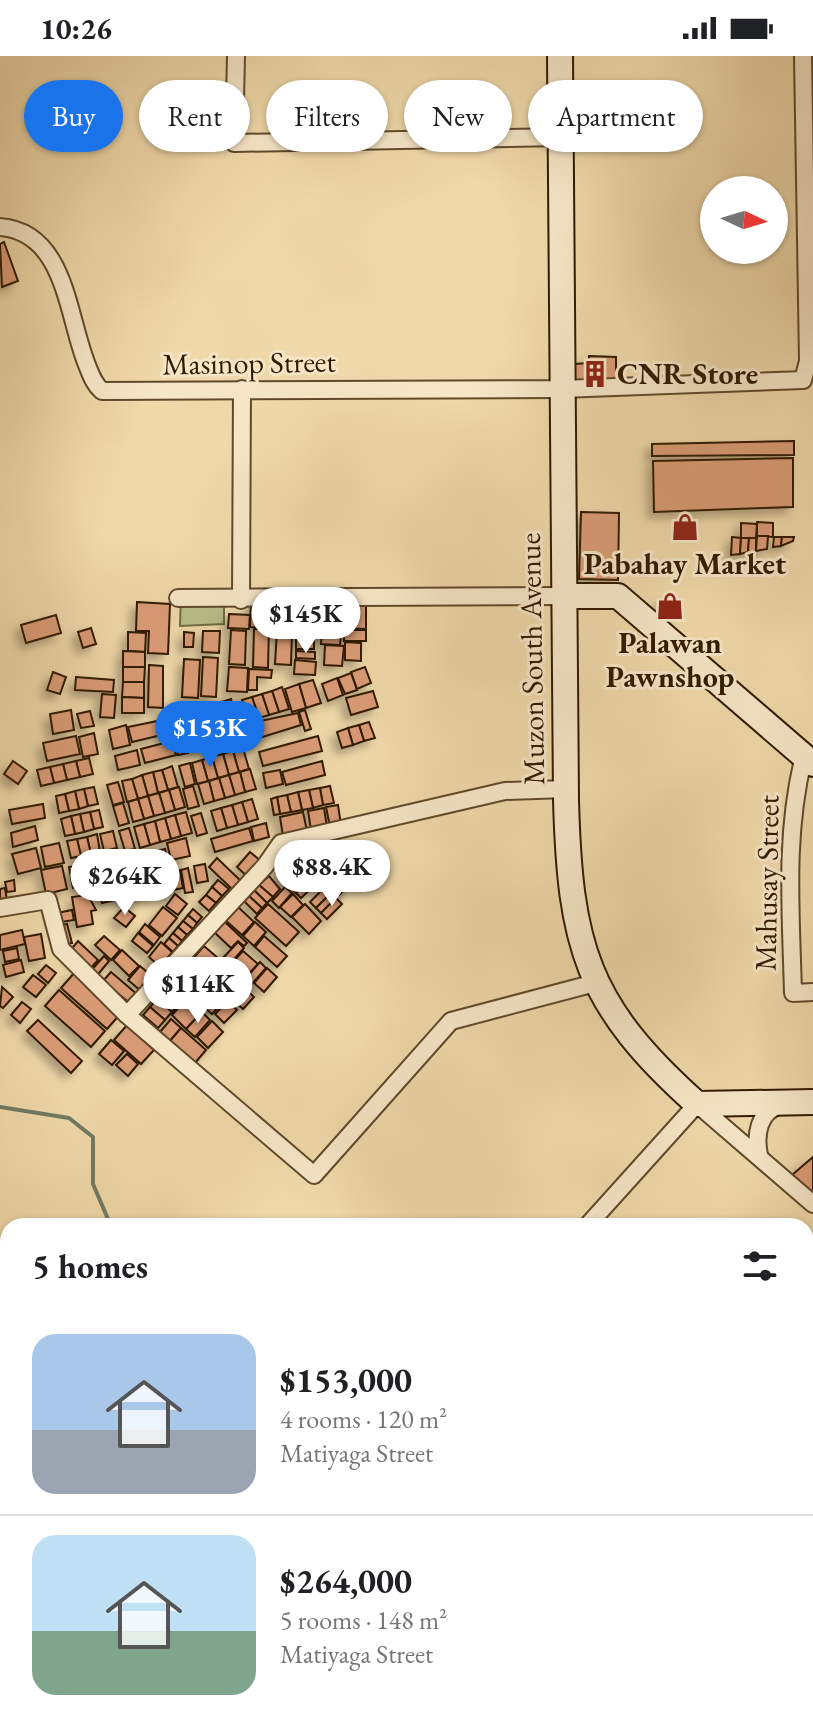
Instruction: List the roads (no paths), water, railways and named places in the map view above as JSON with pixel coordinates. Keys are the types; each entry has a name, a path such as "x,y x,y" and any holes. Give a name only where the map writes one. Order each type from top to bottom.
{"street":[{"path":"236,56 234,143 528,138"},
{"name":"Muzon South Avenue","path":"560,56 561,80"},
{"name":"Masinop Street","path":"0,227 10,228 39,242 53,258 78,343 96,385 102,391 561,389 803,380 808,361 803,56"},
{"name":"Muzon South Avenue","path":"562,152 562,596 571,899 595,983 638,1049 697,1104"},
{"path":"241,600 242,389"},
{"path":"178,598 618,596 808,760"},
{"name":"Mahusay Street","path":"808,760 794,795 790,846 793,993 813,992"},
{"path":"127,1015 265,866 281,843 505,791 566,789"},
{"path":"0,908 48,900 61,949 127,1015 314,1175 451,1021 595,983"},
{"path":"594,1218 697,1104 804,1102"},
{"path":"759,1155 755,1137 762,1119 773,1107 804,1102"},
{"path":"697,1104 813,1204"}],"waterway":[{"path":"0,1107 69,1118 93,1137 93,1184 108,1218"}],"place":[{"name":"CNR Store","path":"595,374"},
{"name":"Pabahay Market","path":"685,527"},
{"name":"Palawan Pawnshop","path":"670,606"}]}
